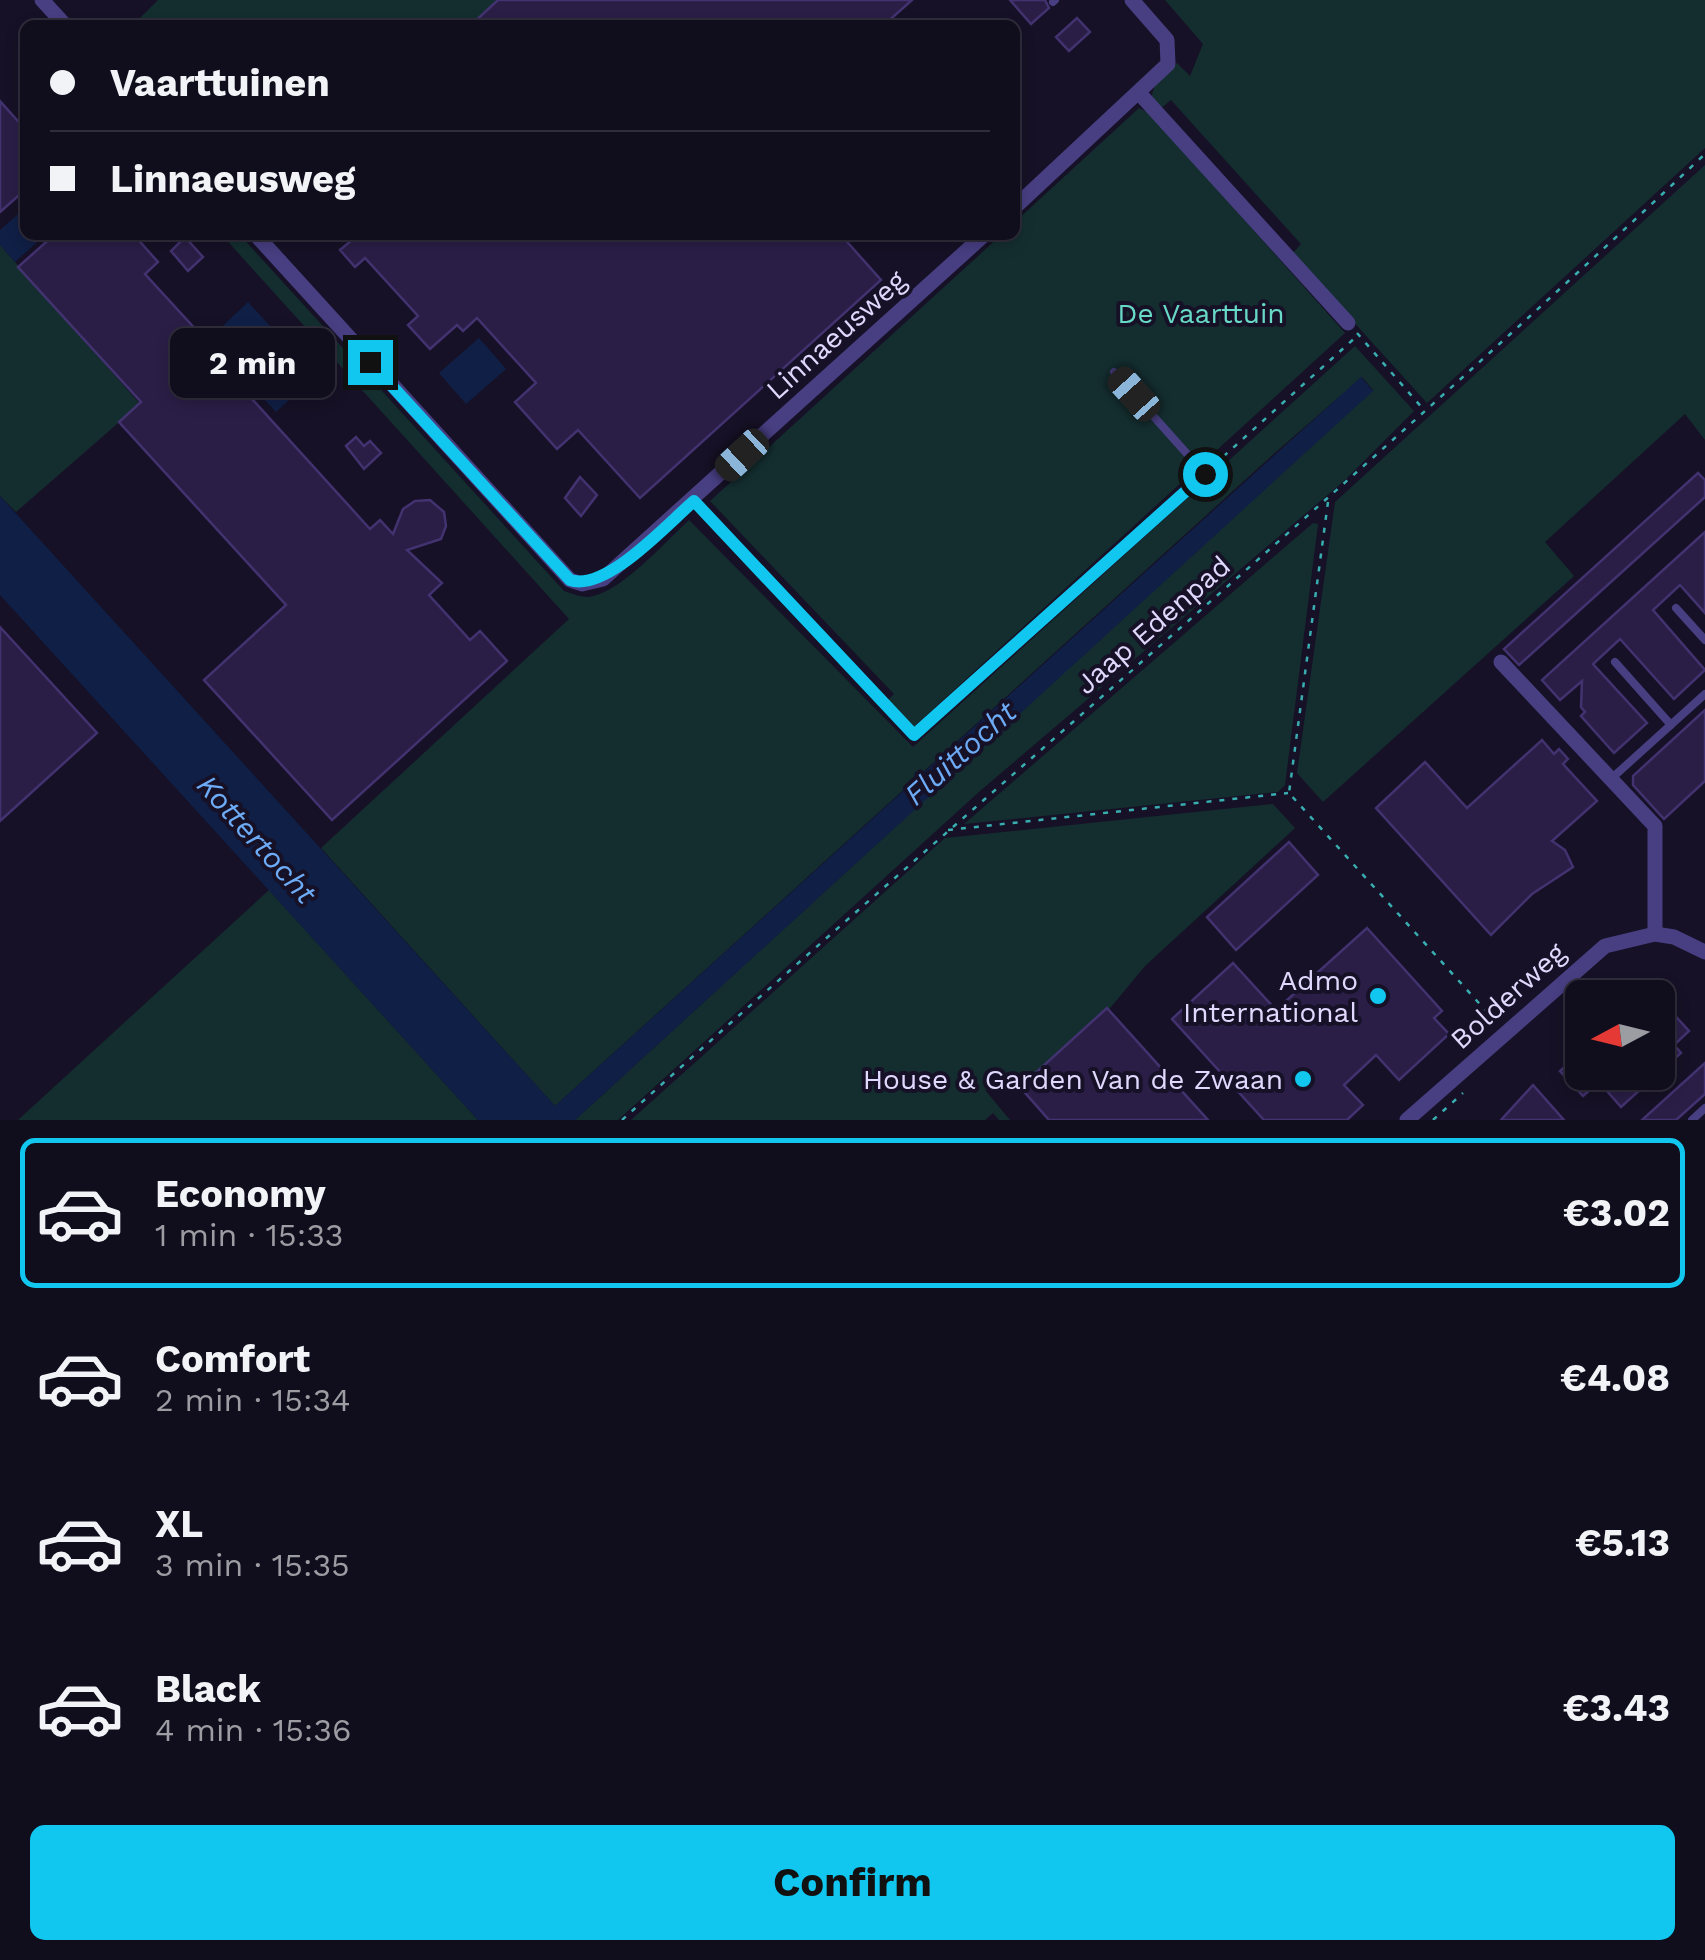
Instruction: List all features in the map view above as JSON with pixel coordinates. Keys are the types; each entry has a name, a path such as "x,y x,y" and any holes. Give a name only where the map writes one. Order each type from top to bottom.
{"street":[{"path":"42,0 60,20"},
{"path":"1020,202 1165,70 1170,58 1167,40 1132,0"},
{"path":"1140,94 1353,329"},
{"name":"Linnaeusweg","path":"261,240 570,580 582,584 603,579 694,501 979,240"},
{"path":"1501,662 1655,826 1655,934 1674,937 1705,952"},
{"name":"Bolderweg","path":"1408,1120 1605,946 1655,934"}],"lane":[{"path":"694,501 914,735 1205,474 1114,372"},
{"path":"1676,608 1705,640"},
{"path":"1614,662 1671,725"},
{"path":"1611,779 1705,694"},
{"path":"1692,1120 1705,1108"}],"path":[{"name":"Jaap Edenpad","path":"622,1120 944,831 1328,500 1705,154"},
{"path":"1205,474 1353,329 1425,411"},
{"path":"1328,500 1289,793 1505,1032"},
{"path":"944,831 1289,793"}],"green space":[{"path":"158,0 499,0 477,20 138,20"},
{"path":"1165,0 1705,0 1705,148 1427,403 1292,254 1301,244 1171,100 1160,109 1151,98 1155,85 1177,63 1190,76 1203,44"},
{"name":"De Vaarttuin","path":"1139,108 1149,113 1345,333 908,732 883,705 894,694 710,501 996,240 1020,240 1020,217"},
{"path":"1705,165 1705,440 1685,414 1545,542 1574,576 1323,802 1297,773 1335,502"},
{"path":"227,240 245,240 564,591 587,597 613,587 689,520 913,747 1355,346 1414,411 1344,481 980,791 618,1120 575,1120 1373,390 1362,377 1277,451 555,1106 321,848 569,619"},
{"path":"0,245 140,404 16,512 0,496"},
{"path":"1313,523 1318,524 1285,785 1278,792 964,824"},
{"path":"1273,804 1295,828 1145,966 1106,1013 1021,1093 985,1090 1010,1120 999,1120 993,1113 985,1120 631,1120 945,838"},
{"path":"269,890 478,1120 18,1120"}],"water":[{"path":"20,212 20,240 39,240 15,262 0,245 0,230"},
{"path":"248,302 316,376 276,412 209,339"},
{"path":"479,338 506,369 466,404 439,373"},
{"path":"1361,377 1373,391 575,1120 478,1120 0,595 0,496 555,1106"}],"building":[{"path":"498,0 912,0 890,20 476,20"},
{"path":"1010,0 1045,0 1049,8 1031,24"},
{"path":"1077,18 1090,32 1069,51 1056,37"},
{"path":"0,101 20,123 20,194 0,212"},
{"path":"48,240 138,240 158,262 145,274 199,333 195,336 370,529 380,520 393,534 403,509 415,501 430,500 444,512 446,526 441,539 407,550 442,583 429,595 470,640 480,631 507,661 332,820 204,680 286,605 119,422 141,402 18,267"},
{"path":"182,240 188,240 203,257 188,271 171,251"},
{"path":"352,240 845,240 881,280 640,498 578,430 557,449 515,402 536,383 477,318 463,331 457,325 430,349 408,325 418,316 365,258 355,267 340,250"},
{"path":"356,437 364,446 370,441 381,453 364,469 346,446"},
{"path":"1698,473 1705,480 1705,497 1519,665 1504,649"},
{"path":"580,477 597,495 581,516 565,498"},
{"path":"1705,532 1705,613 1680,585 1653,610 1705,670 1674,699 1620,639 1593,664 1647,723 1614,753 1581,716 1585,712 1581,707 1582,681 1560,700 1542,680"},
{"path":"0,627 97,733 0,821"},
{"path":"1705,710 1705,781 1664,819 1633,785 1633,776"},
{"path":"1542,740 1554,754 1559,749 1568,759 1563,764 1597,801 1552,841 1565,850 1573,867 1532,894 1491,935 1376,808 1425,762 1467,808"},
{"path":"1289,842 1318,875 1236,950 1207,917"},
{"path":"1367,928 1442,1011 1434,1018 1449,1034 1399,1080 1376,1055 1344,1085 1363,1105 1347,1120 1264,1120 1172,1019 1233,963 1276,1010"},
{"path":"1107,1008 1208,1120 1049,1120 1020,1087"},
{"path":"1675,1016 1689,1031 1675,1044"},
{"path":"1705,1063 1705,1094 1676,1120 1642,1120"},
{"path":"1533,1085 1564,1120 1501,1120"},
{"path":"1606,1090 1640,1090 1621,1107"}],"place":[{"name":"Admo International","path":"1378,996"},
{"name":"House & Garden Van de Zwaan","path":"1303,1079"}],"route":[{"path":"370,362 570,580 582,584 603,579 694,501 914,735 1205,474"}],"water label":[{"name":"Fluittocht","path":"960,753"},
{"name":"Kottertocht","path":"257,839"}]}
